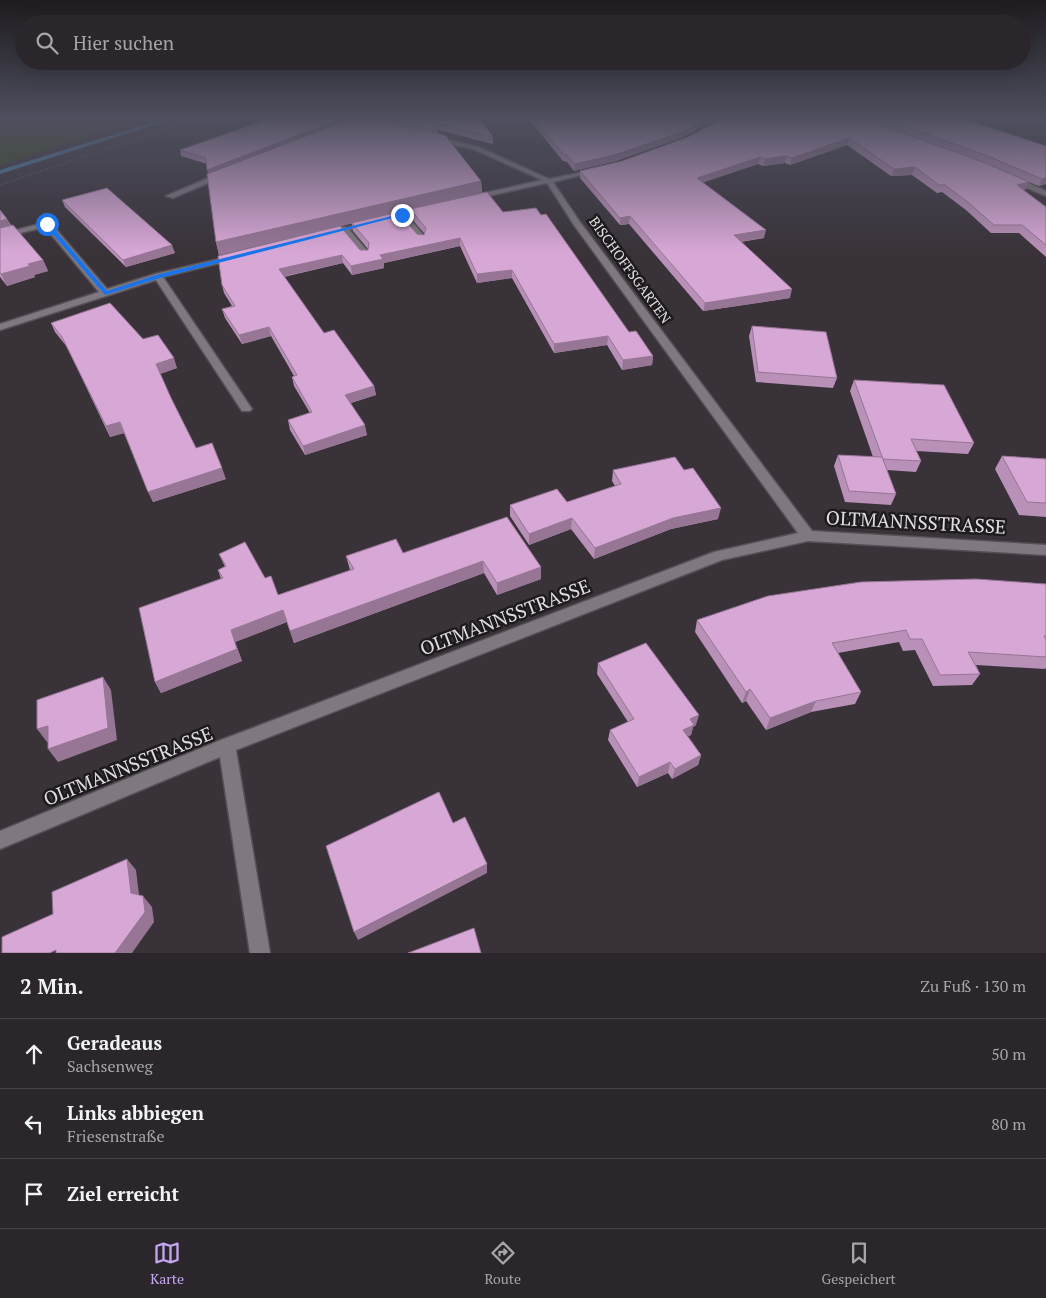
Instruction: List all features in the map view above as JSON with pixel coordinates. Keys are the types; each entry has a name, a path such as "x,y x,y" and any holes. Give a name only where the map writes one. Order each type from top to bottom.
{"street":[{"path":"507,161 550,181"},
{"path":"466,200 601,169"},
{"path":"170,196 234,171"},
{"path":"1001,174 1046,194"},
{"name":"BISCHOFFSGARTEN","path":"550,181 583,231 808,536"},
{"path":"316,236 439,206"},
{"path":"402,215 422,239"},
{"path":"0,236 47,224 105,293"},
{"path":"344,229 366,255"},
{"path":"0,328 158,276 241,255"},
{"path":"158,276 246,409"},
{"name":"OLTMANNSSTRASSE","path":"0,840 227,746 719,556 770,543 808,536 1046,550"},
{"path":"227,746 260,953"}],"path":[{"path":"0,185 68,161"}],"green space":[{"path":"0,161 11,161 0,165"}],"building":[{"path":"206,161 229,161 207,170"},
{"path":"240,161 466,161 481,181 216,242 207,174"},
{"path":"573,161 586,161 575,164"},
{"path":"620,161 747,161 697,178 766,230 734,235 792,289 705,303 630,216 620,218 580,171"},
{"path":"883,161 982,161 1029,182 1017,185 1046,207 1046,245 1022,225 994,225 945,185 939,185 915,167 894,169"},
{"path":"1001,161 1046,161 1046,178 1042,179"},
{"path":"107,188 172,245 123,260 62,200"},
{"path":"487,192 503,212 536,208 541,215 546,214 629,332 636,331 653,356 623,360 608,336 554,344 512,270 477,274 460,238 380,255 383,259 351,266 342,255 279,269 324,333 334,330 374,386 345,395 365,425 303,446 288,420 312,412 292,377 297,375 269,327 239,335 222,309 235,306 222,285 218,256 340,226 360,250 368,250 369,243 352,223 398,212 417,234 424,235 426,228 410,209"},
{"path":"0,210 7,219 0,221"},
{"path":"13,225 43,260 28,264 30,266 1,274 0,228"},
{"path":"110,303 143,339 158,335 174,358 156,364 196,448 212,443 222,468 148,492 120,422 106,426 62,337 51,323"},
{"path":"752,326 826,332 837,378 758,372"},
{"path":"854,380 944,385 974,443 911,439 921,461 883,459"},
{"path":"838,455 882,457 896,494 849,491"},
{"path":"1002,456 1046,459 1046,503 1027,502"},
{"path":"675,457 684,470 693,468 721,508 673,518 595,548 572,518 529,534 510,505 557,489 567,502 621,484 613,470"},
{"path":"507,517 541,567 497,583 483,561 290,631 283,610 231,630 237,649 155,682 139,608 223,578 218,570 226,566 219,554 245,542 265,578 271,576 278,595 354,569 346,556 396,539 403,553"},
{"path":"976,579 1046,584 1046,636 1044,636 1046,640 1046,657 968,652 980,674 940,675 922,639 910,639 906,630 832,643 861,692 816,701 770,718 750,689 746,692 697,620 768,596 861,582"},
{"path":"646,643 699,715 690,719 694,725 683,730 701,755 675,769 670,762 639,777 610,730 634,719 598,663"},
{"path":"103,677 108,728 48,749 48,726 37,729 37,700"},
{"path":"439,792 453,823 465,817 487,864 354,932 326,846"},
{"path":"127,859 131,893 143,896 145,912 115,953 56,953 56,950 50,953 2,953 2,937 53,914 52,892"},
{"path":"474,928 481,953 408,953"}],"waterway":[{"path":"0,172 34,161"}],"route":[{"path":"47,224 105,293 158,276 402,215"}]}
